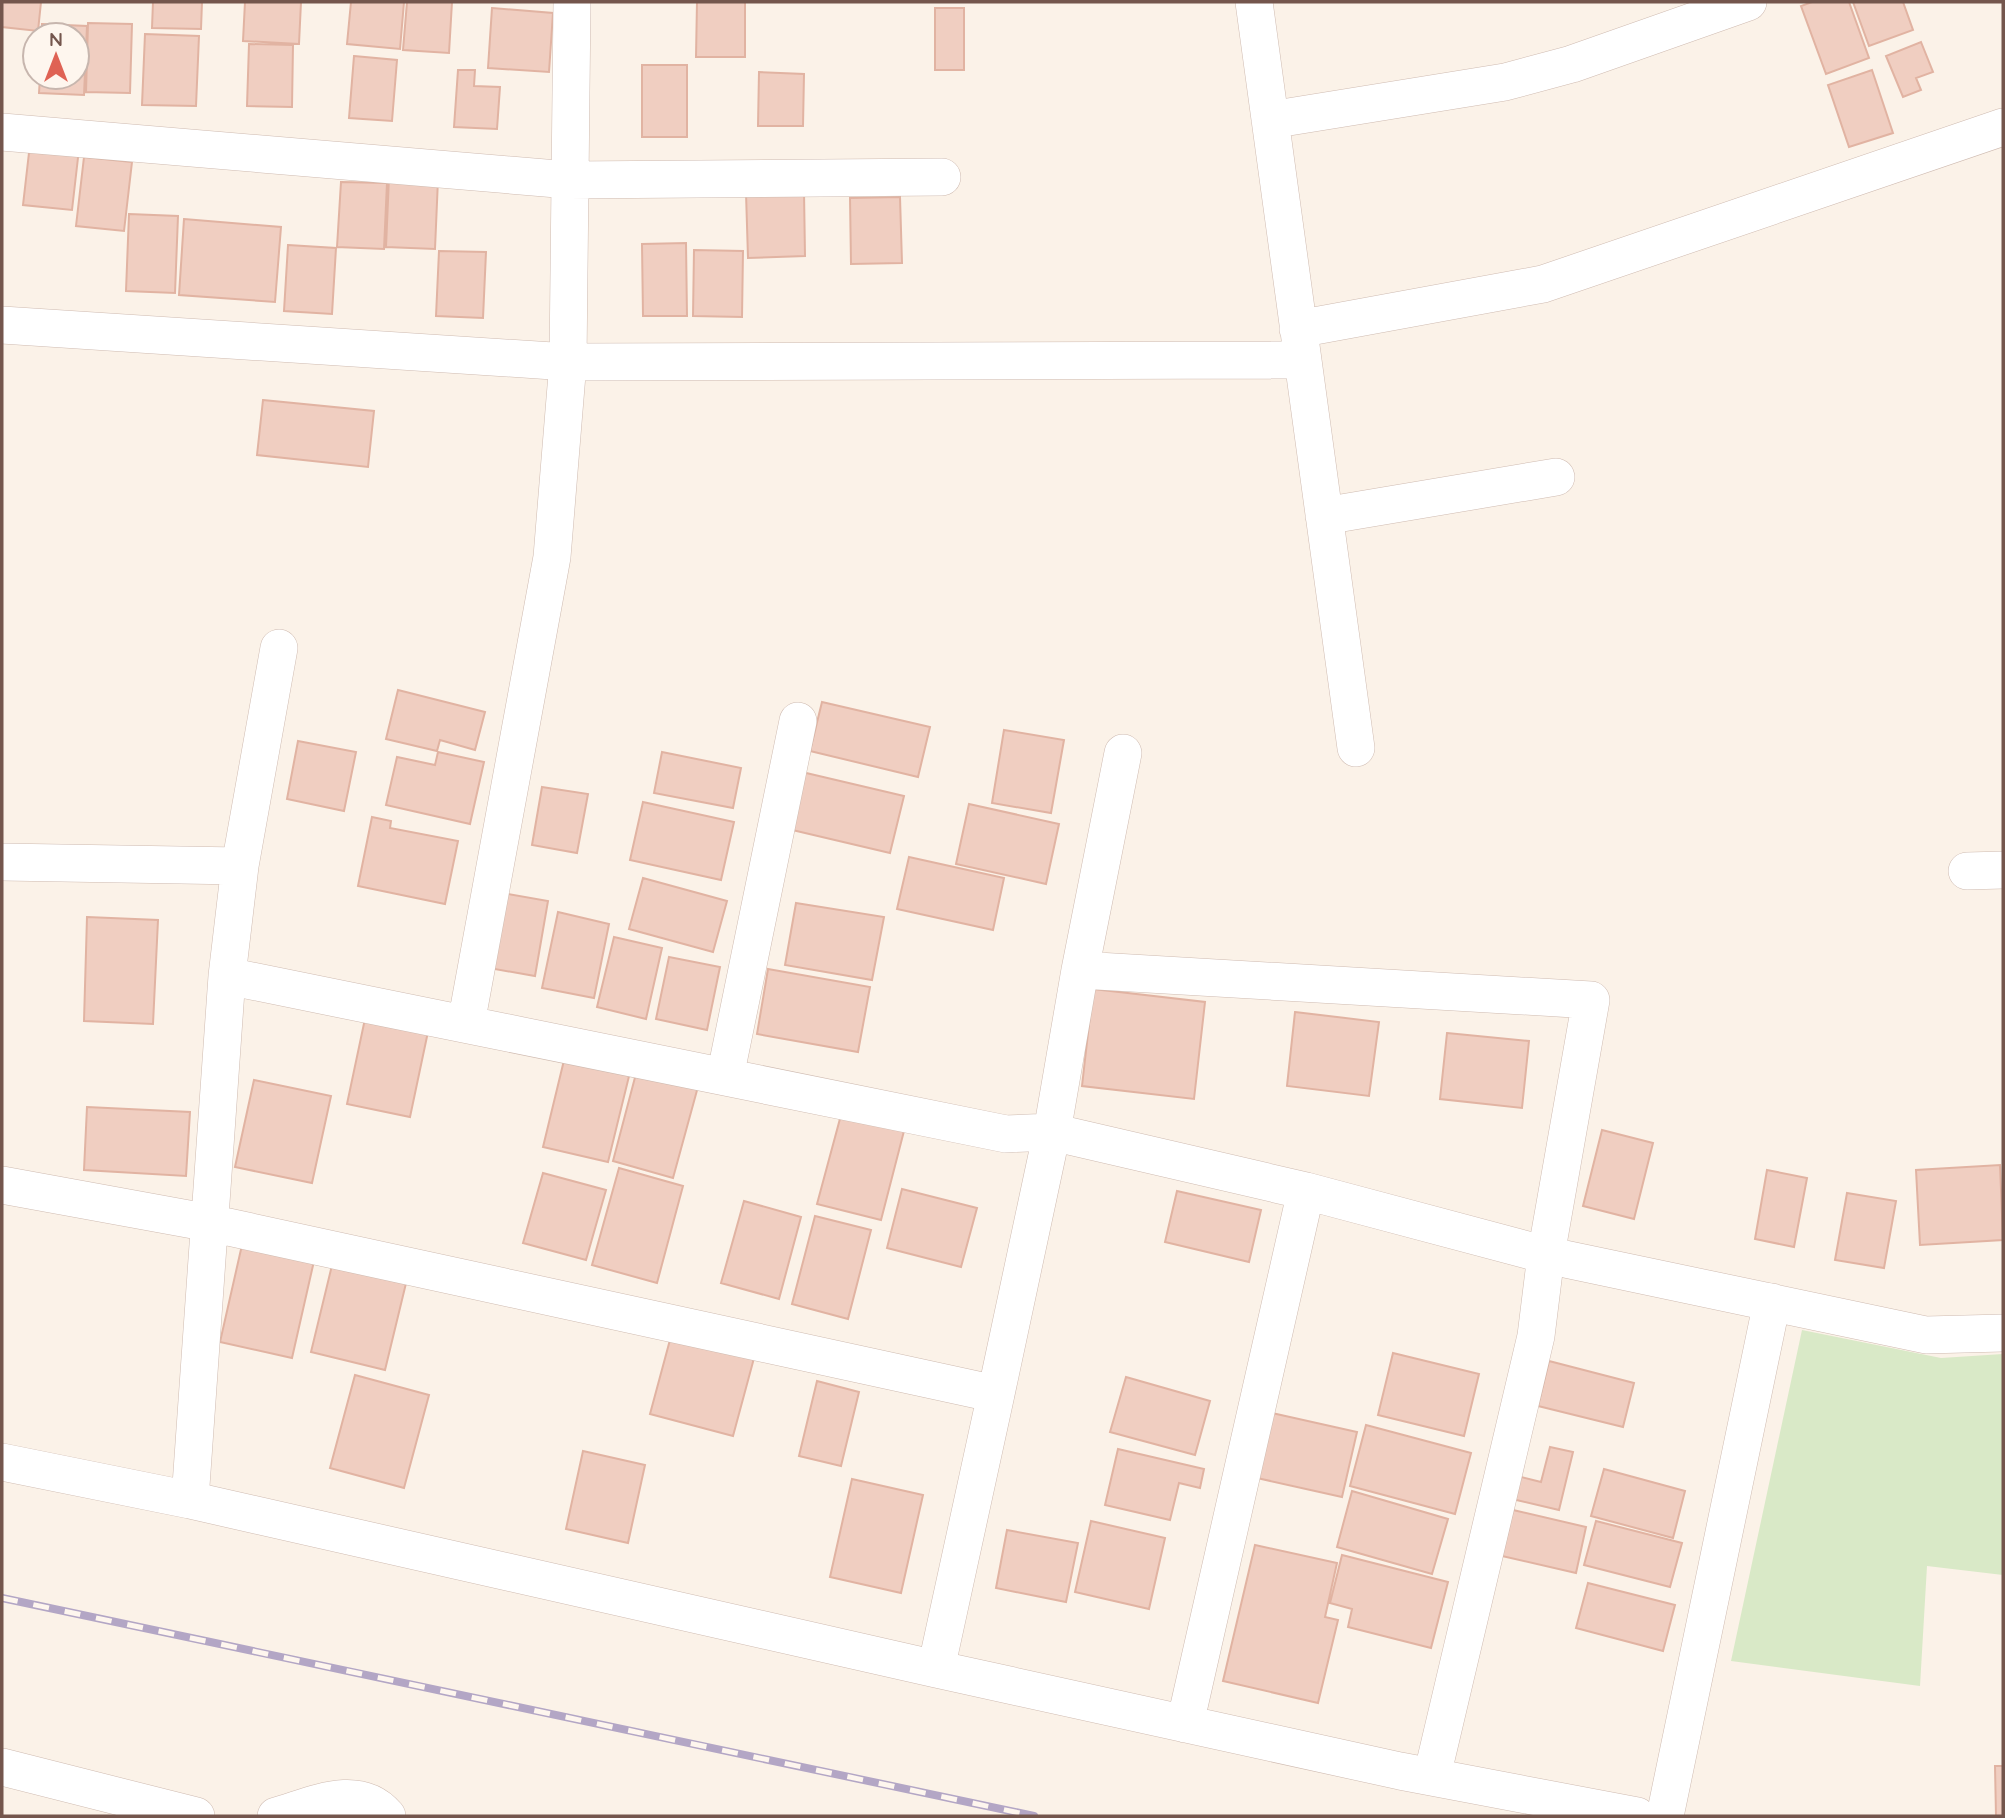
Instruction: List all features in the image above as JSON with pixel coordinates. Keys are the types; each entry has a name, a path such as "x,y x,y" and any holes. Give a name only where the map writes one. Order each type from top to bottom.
{"street":[{"path":"466,1024 552,557 568,362 572,2"},
{"path":"1254,2 1356,748"},
{"path":"1270,120 1505,82 1572,64 1678,13 1748,2"},
{"path":"2,325 568,362 1301,345 1543,284 2003,127"},
{"path":"2,132 569,180 942,177"},
{"path":"1324,516 1556,477"},
{"path":"190,1500 227,976 240,866 279,648"},
{"path":"725,1077 798,721"},
{"path":"936,1670 1052,1132 1080,970 1123,753"},
{"path":"2,862 240,866"},
{"path":"1967,871 2003,870"},
{"path":"1080,970 1591,1000 1546,1255 1536,1336 1432,1776"},
{"path":"227,976 1006,1134 1052,1132 1306,1191 1546,1255 1926,1335 2003,1334"},
{"path":"2,1185 210,1223 996,1394"},
{"path":"1185,1724 1306,1191"},
{"path":"1665,1816 1772,1303"},
{"path":"2,1462 190,1500 936,1670 1400,1771 1637,1816"},
{"path":"2,1767 196,1816"},
{"path":"276,1816 344,1797 366,1801 387,1816"}],"green space":[{"path":"1802,1330 1941,1358 2003,1354 2003,1575 1927,1566 1920,1686 1731,1661"}],"building":[{"path":"2,2 41,2 39,21 21,21 21,29 2,27"},
{"path":"153,2 202,2 201,29 152,28"},
{"path":"245,2 301,2 299,44 243,41"},
{"path":"351,2 404,2 400,49 347,44"},
{"path":"407,2 452,2 449,53 403,50"},
{"path":"697,2 745,2 745,57 696,57"},
{"path":"1812,2 1849,2 1869,58 1826,74 1801,6"},
{"path":"1853,2 1903,2 1913,30 1869,46"},
{"path":"492,8 553,13 549,72 488,68"},
{"path":"935,8 964,8 964,70 935,70"},
{"path":"91,23 132,24 130,93 86,92 91,91"},
{"path":"145,34 199,36 196,106 142,105"},
{"path":"1921,42 1933,72 1916,78 1921,90 1903,97 1886,56"},
{"path":"249,44 293,45 292,107 247,106"},
{"path":"354,56 397,60 392,121 349,118"},
{"path":"642,65 687,65 687,137 642,137"},
{"path":"458,70 475,70 474,86 500,87 497,129 454,127"},
{"path":"1872,70 1893,133 1849,147 1828,85"},
{"path":"759,72 804,74 803,126 758,126"},
{"path":"39,91 84,91 84,95"},
{"path":"30,144 79,149 72,210 23,205"},
{"path":"84,157 132,162 124,231 76,226"},
{"path":"389,177 438,179 435,249 386,247"},
{"path":"341,182 387,183 384,249 337,247"},
{"path":"804,192 805,256 748,258 746,193"},
{"path":"900,197 902,263 851,264 850,198"},
{"path":"129,214 178,216 175,293 126,291"},
{"path":"184,219 281,227 275,302 179,295"},
{"path":"686,243 687,316 643,316 642,244"},
{"path":"288,245 336,248 332,314 284,311"},
{"path":"694,250 743,251 742,317 693,316"},
{"path":"439,251 486,252 483,318 436,316"},
{"path":"263,400 374,411 368,467 257,455"},
{"path":"398,690 485,712 475,750 440,740 437,751 386,739"},
{"path":"822,702 930,727 918,777 810,751"},
{"path":"1004,730 1064,740 1051,813 992,803"},
{"path":"298,741 356,752 344,811 287,799"},
{"path":"438,752 484,762 470,824 386,805 397,757 435,765"},
{"path":"662,752 741,768 733,808 654,793"},
{"path":"802,772 904,796 890,853 788,829"},
{"path":"542,787 588,794 577,853 532,845"},
{"path":"643,802 734,822 721,880 630,860"},
{"path":"969,804 1059,824 1046,884 956,864"},
{"path":"372,817 391,821 390,828 458,841 445,904 358,886"},
{"path":"909,857 1004,878 993,930 897,909"},
{"path":"643,878 727,901 713,952 629,929"},
{"path":"502,893 548,901 535,976 489,968"},
{"path":"796,903 884,917 872,980 785,965"},
{"path":"558,912 609,924 594,998 542,988"},
{"path":"87,917 158,920 153,1024 84,1021"},
{"path":"614,937 662,948 646,1019 597,1007"},
{"path":"669,957 720,967 707,1030 656,1019"},
{"path":"768,969 870,987 858,1052 757,1034"},
{"path":"1093,989 1205,1002 1194,1099 1082,1086"},
{"path":"1295,1012 1379,1022 1369,1096 1287,1086"},
{"path":"366,1014 429,1027 410,1117 347,1104"},
{"path":"1447,1033 1529,1041 1522,1108 1440,1099"},
{"path":"566,1052 631,1068 608,1162 543,1147"},
{"path":"638,1066 699,1083 673,1178 613,1161"},
{"path":"254,1080 331,1096 312,1183 235,1167"},
{"path":"87,1107 190,1112 186,1176 84,1170"},
{"path":"841,1115 904,1131 881,1220 817,1204"},
{"path":"1602,1130 1653,1143 1634,1219 1583,1206"},
{"path":"2000,1165 2003,1240 1920,1245 1916,1170"},
{"path":"619,1168 683,1186 657,1283 592,1265"},
{"path":"1767,1170 1807,1178 1794,1247 1755,1239"},
{"path":"543,1173 606,1190 586,1260 523,1243"},
{"path":"902,1189 977,1208 961,1267 887,1248"},
{"path":"1177,1191 1261,1210 1249,1262 1165,1242"},
{"path":"1847,1193 1896,1201 1884,1268 1835,1260"},
{"path":"744,1201 801,1217 779,1299 721,1283"},
{"path":"815,1216 871,1230 848,1319 792,1304"},
{"path":"242,1245 314,1261 292,1358 220,1342"},
{"path":"334,1257 408,1275 385,1370 311,1352"},
{"path":"674,1325 757,1347 733,1436 650,1414"},
{"path":"1393,1353 1479,1374 1464,1436 1378,1415"},
{"path":"1549,1361 1634,1383 1623,1427 1538,1406"},
{"path":"355,1375 429,1395 404,1488 330,1468"},
{"path":"1126,1377 1210,1401 1195,1455 1110,1432"},
{"path":"817,1381 859,1392 841,1466 799,1456"},
{"path":"1272,1413 1357,1432 1342,1497 1257,1478"},
{"path":"1366,1425 1471,1453 1455,1514 1350,1486"},
{"path":"1550,1447 1573,1452 1559,1510 1512,1499 1517,1476 1541,1482"},
{"path":"1118,1449 1204,1469 1200,1488 1179,1483 1170,1520 1105,1505"},
{"path":"583,1451 645,1465 628,1543 566,1529"},
{"path":"1604,1469 1685,1491 1673,1538 1591,1516"},
{"path":"852,1479 923,1495 901,1593 830,1577"},
{"path":"1352,1491 1448,1519 1432,1574 1337,1547"},
{"path":"1513,1510 1586,1527 1576,1573 1502,1556"},
{"path":"1091,1521 1165,1538 1149,1609 1075,1592"},
{"path":"1596,1521 1682,1543 1670,1587 1584,1565"},
{"path":"1007,1530 1078,1543 1066,1602 996,1588"},
{"path":"1255,1545 1337,1563 1325,1617 1338,1620 1318,1703 1223,1681"},
{"path":"1342,1555 1448,1582 1431,1648 1348,1627 1352,1609 1330,1603"},
{"path":"1588,1583 1675,1605 1663,1651 1576,1628"},
{"path":"1995,1766 2003,1766 2003,1816 1996,1816"}],"railway":[{"path":"2,1598 1034,1816"}]}
